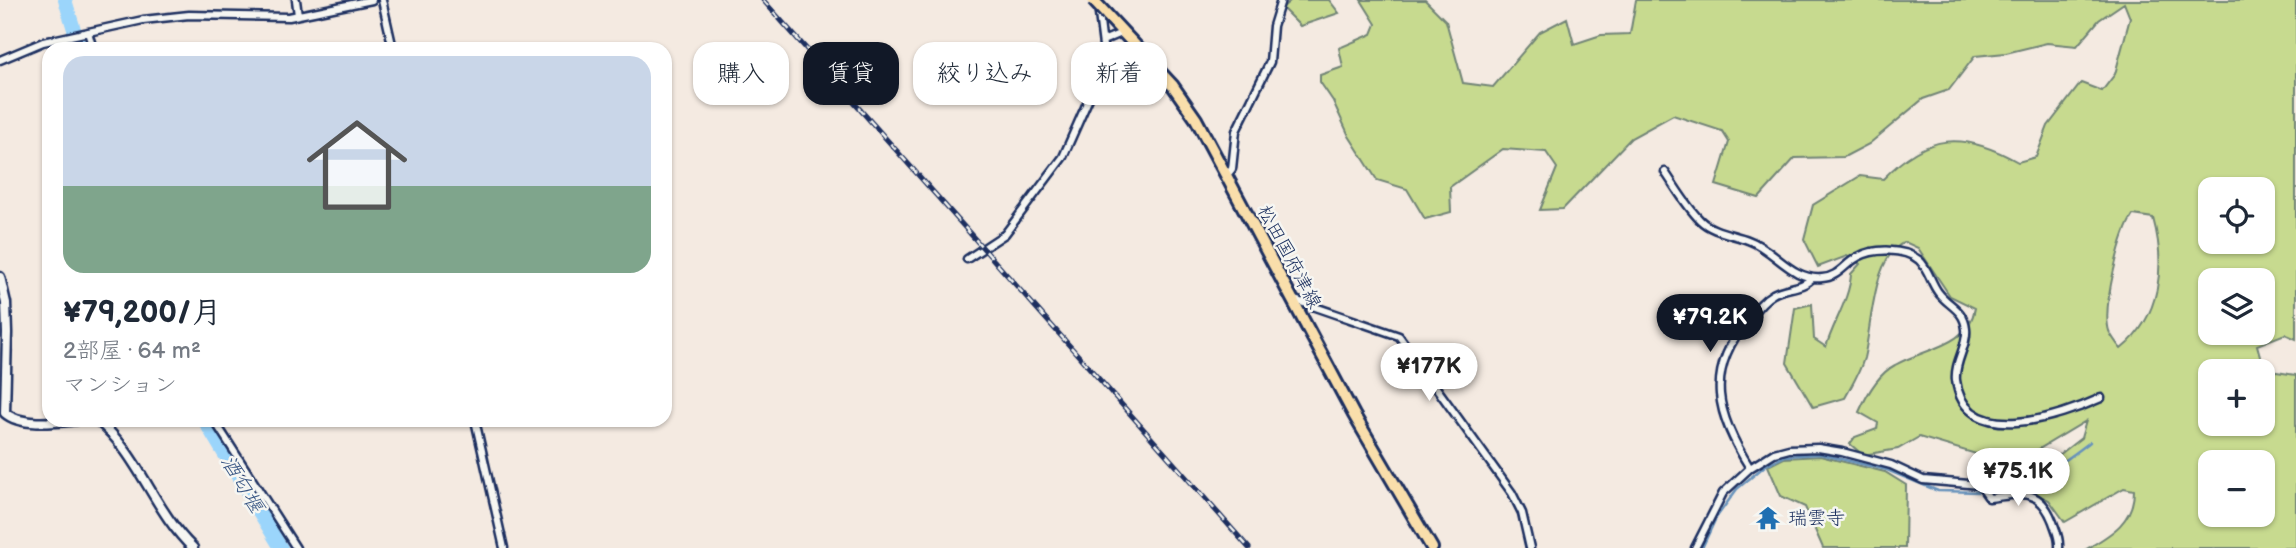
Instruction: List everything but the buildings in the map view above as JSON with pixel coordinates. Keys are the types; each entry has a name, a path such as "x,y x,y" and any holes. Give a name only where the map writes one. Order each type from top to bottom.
{"main road":[{"name":"松田国府津線","path":"1096,0 1173,86 1196,119 1354,415 1432,548"}],"street":[{"path":"296,0 298,16"},
{"path":"47,42 173,16 298,16 372,0"},
{"path":"382,0 391,42"},
{"path":"967,259 1005,234 1063,157 1105,62 1105,40 1096,0"},
{"path":"1226,176 1232,169 1236,131 1270,62 1273,26 1281,0"},
{"path":"88,32 91,42"},
{"path":"1105,40 1124,32"},
{"path":"0,60 42,43"},
{"path":"1665,173 1701,221 1711,228 1751,240 1803,276 1831,276 1867,253 1895,251 1919,260 1939,294 1964,318 1966,338 1957,365 1956,383 1967,406 1982,417 2004,423 2060,415 2101,398"},
{"path":"0,277 6,303 5,413 12,418 42,421"},
{"path":"1749,468 1731,438 1721,404 1719,384 1725,352 1766,299 1812,278"},
{"path":"1292,299 1399,336 1512,493 1522,513 1530,548"},
{"path":"105,427 118,439 166,518 194,548"},
{"path":"218,427 296,548"},
{"path":"477,427 504,548"},
{"path":"1695,548 1723,492 1749,468 1774,453 1818,448 1891,465 1923,480 1983,487 1989,498 2023,494 2039,499 2046,506 2060,540 2059,548"}],"green space":[{"path":"1291,0 1329,0 1339,13 1300,26 1282,8"},
{"path":"1361,0 1425,0 1446,21 1463,83 1493,87 1540,32 1567,18 1574,44 1601,35 1630,34 1636,0 2296,0 2296,339 2285,334 2275,338 2275,268 2198,268 2198,345 2257,345 2261,359 2198,359 2198,436 2275,436 2275,372 2296,375 2296,548 2088,548 2113,532 2126,518 2134,490 2124,488 2065,522 2049,500 2028,490 2045,466 2081,438 2086,421 2029,455 2003,462 1919,437 1898,449 1863,455 1850,444 1855,437 1877,429 1878,423 1859,412 1874,385 1895,365 1955,339 1971,321 1975,308 1950,296 1918,248 1905,242 1894,250 1880,276 1864,358 1845,398 1813,407 1787,363 1795,308 1812,304 1814,339 1826,347 1848,292 1851,274 1860,264 1847,256 1818,267 1804,239 1813,205 1860,176 1883,179 1899,164 1931,145 1963,142 1980,145 2018,162 2036,157 2048,126 2081,83 2102,91 2115,74 2130,18 2124,3 2099,20 2077,46 2047,43 2006,53 1975,56 1949,90 1923,99 1869,144 1844,157 1795,158 1759,198 1716,185 1729,142 1722,131 1673,115 1631,138 1563,209 1540,210 1557,168 1546,152 1503,149 1450,187 1451,212 1425,219 1407,189 1377,180 1320,82 1320,75 1343,67 1339,48 1372,34 1376,24","holes":["2133,215 2153,218 2159,272 2157,289 2145,322 2121,349 2109,331 2108,306 2113,272"]},
{"path":"1820,456 1885,472 1906,485 1905,548 1823,548 1805,507 1781,496 1768,466 1784,458"}],"waterway":[{"name":"酒匂堰","path":"65,0 78,42"},
{"name":"酒匂堰","path":"208,427 281,548"},
{"path":"1988,492 2030,481 2054,468 2090,442"},
{"path":"1702,548 1716,518 1737,489 1766,465 1785,456 1820,454 1887,470 1938,491 1981,492"}],"railway":[{"path":"763,0 1249,548"}],"place":[{"name":"瑞雲寺","path":"1768,518"}]}
